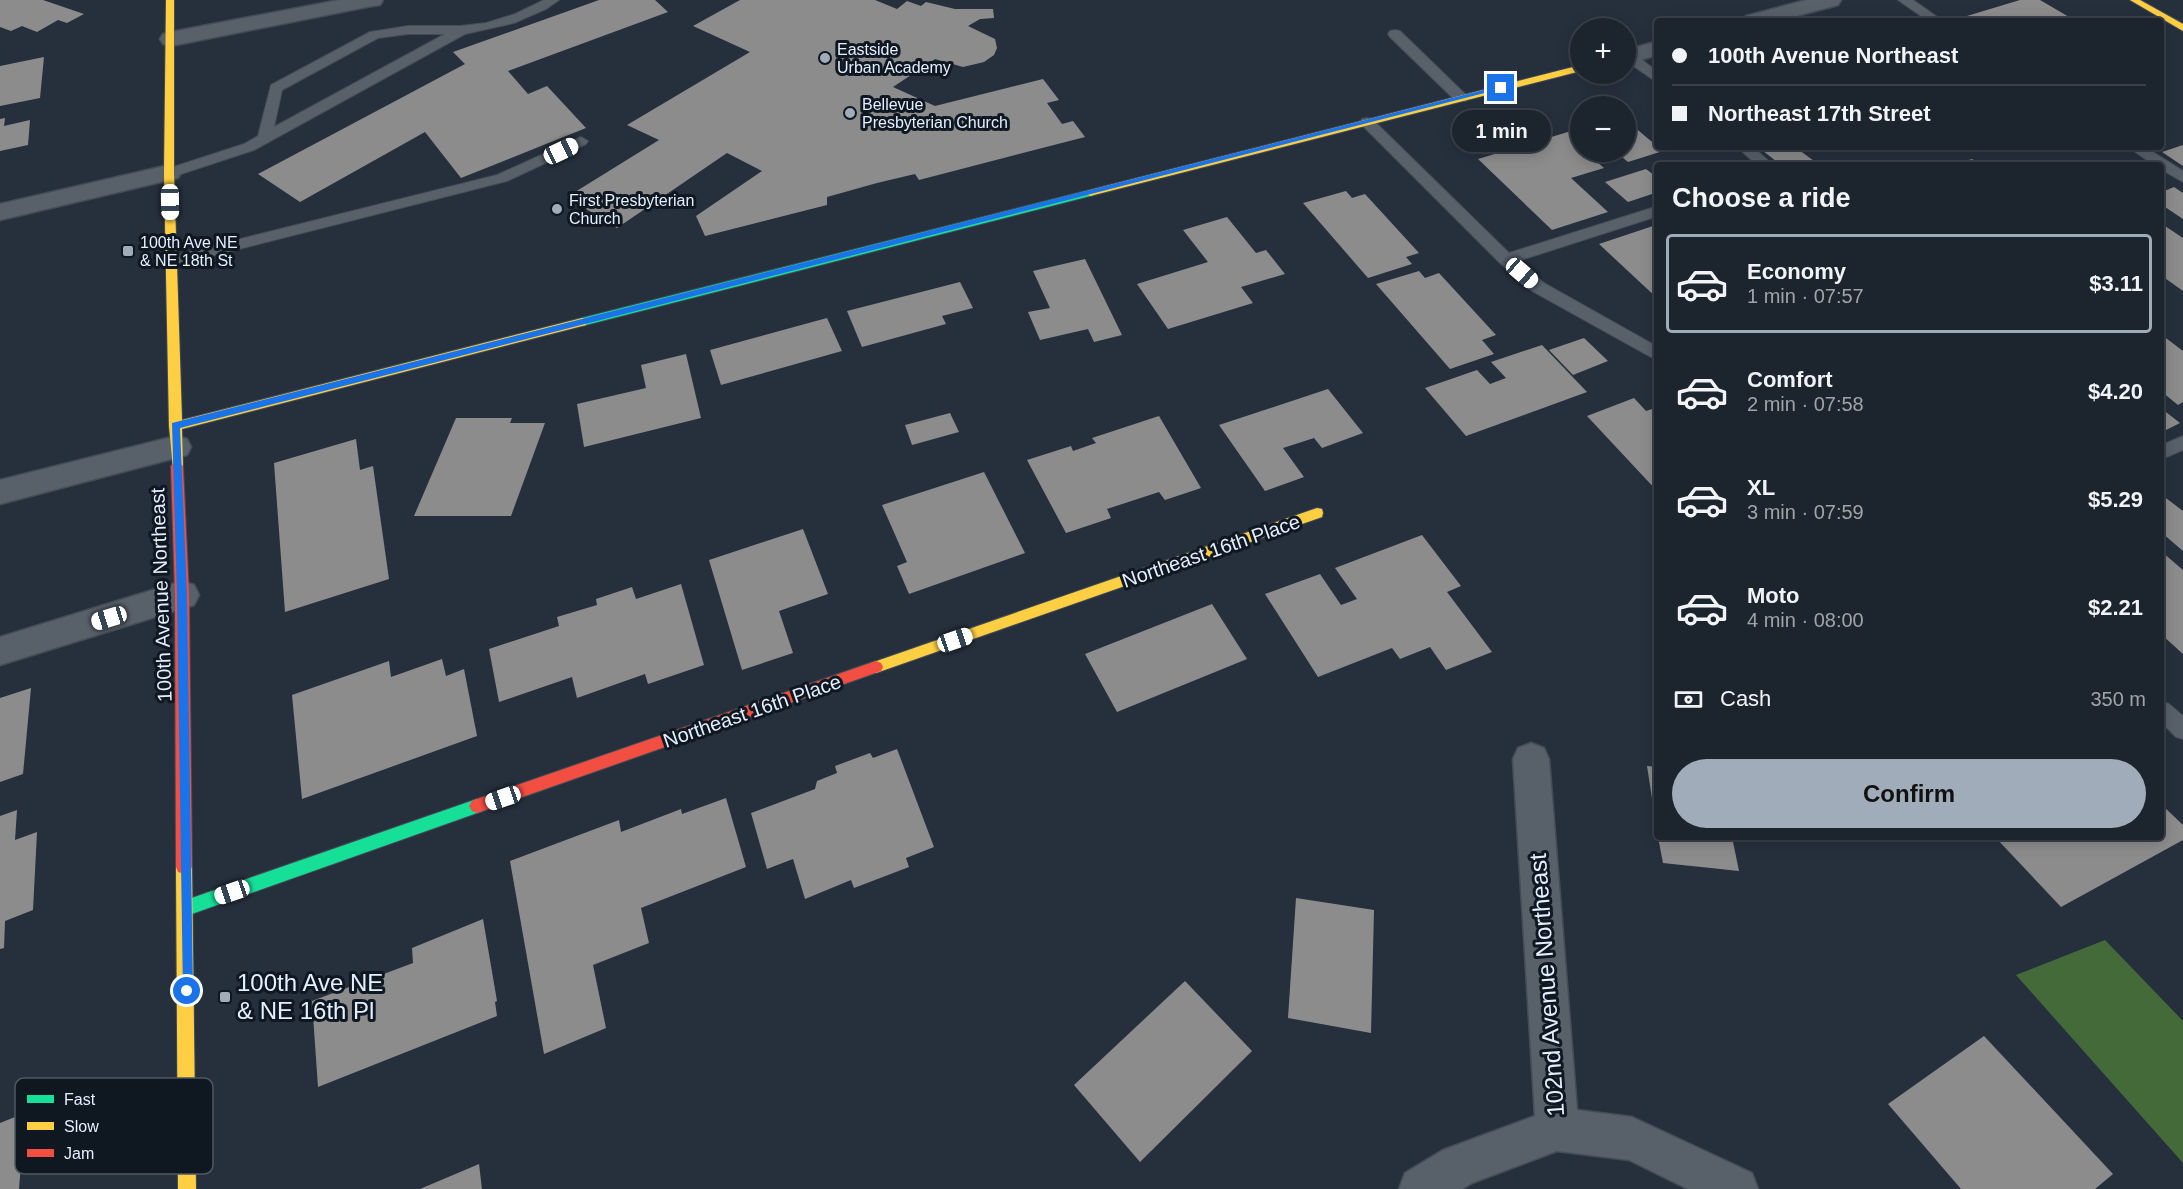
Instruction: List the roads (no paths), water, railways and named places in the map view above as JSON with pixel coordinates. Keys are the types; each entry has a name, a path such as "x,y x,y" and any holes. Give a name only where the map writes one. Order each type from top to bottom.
{"street":[{"name":"100th Avenue Northeast","path":"170,0 169,173 182,595 187,1078"},
{"path":"171,39 372,0"},
{"path":"1762,18 1804,3 1830,0"},
{"path":"2134,0 2183,28"},
{"path":"1636,54 1654,49"},
{"path":"0,492 176,436 1367,122 1570,71"},
{"path":"0,212 169,173"},
{"name":"Northeast 16th Place","path":"186,908 1317,513"},
{"path":"0,651 182,595"},
{"name":"102nd Avenue Northeast","path":"1531,759 1557,1129 1632,1139 1736,1189"},
{"path":"1420,1189 1459,1166 1557,1129"},
{"name":"100th Avenue Northeast","path":"187,1174 187,1189"}],"lane":[{"path":"265,138 276,88 375,35 408,30 462,30 498,26 553,0"},
{"path":"1904,0 1932,18"},
{"path":"169,173 236,153 462,30"},
{"path":"1395,34 1461,98"},
{"path":"1636,63 1654,76"},
{"path":"1367,122 1506,260 1538,287 1654,353"},
{"path":"172,261 502,178 581,141"},
{"path":"1748,150 1762,162"},
{"path":"2140,150 2159,162"},
{"path":"2164,165 2183,177"},
{"path":"1506,260 1654,212"},
{"path":"2164,451 2183,443"},
{"path":"2164,712 2183,730"}],"place":[{"name":"Eastside Urban Academy","path":"825,58"},
{"name":"Bellevue Presbyterian Church","path":"850,113"},
{"name":"First Presbyterian Church","path":"557,209"},
{"name":"100th Ave NE & NE 18th St","path":"128,251"},
{"name":"100th Ave NE & NE 16th Pl","path":"225,997"}]}
